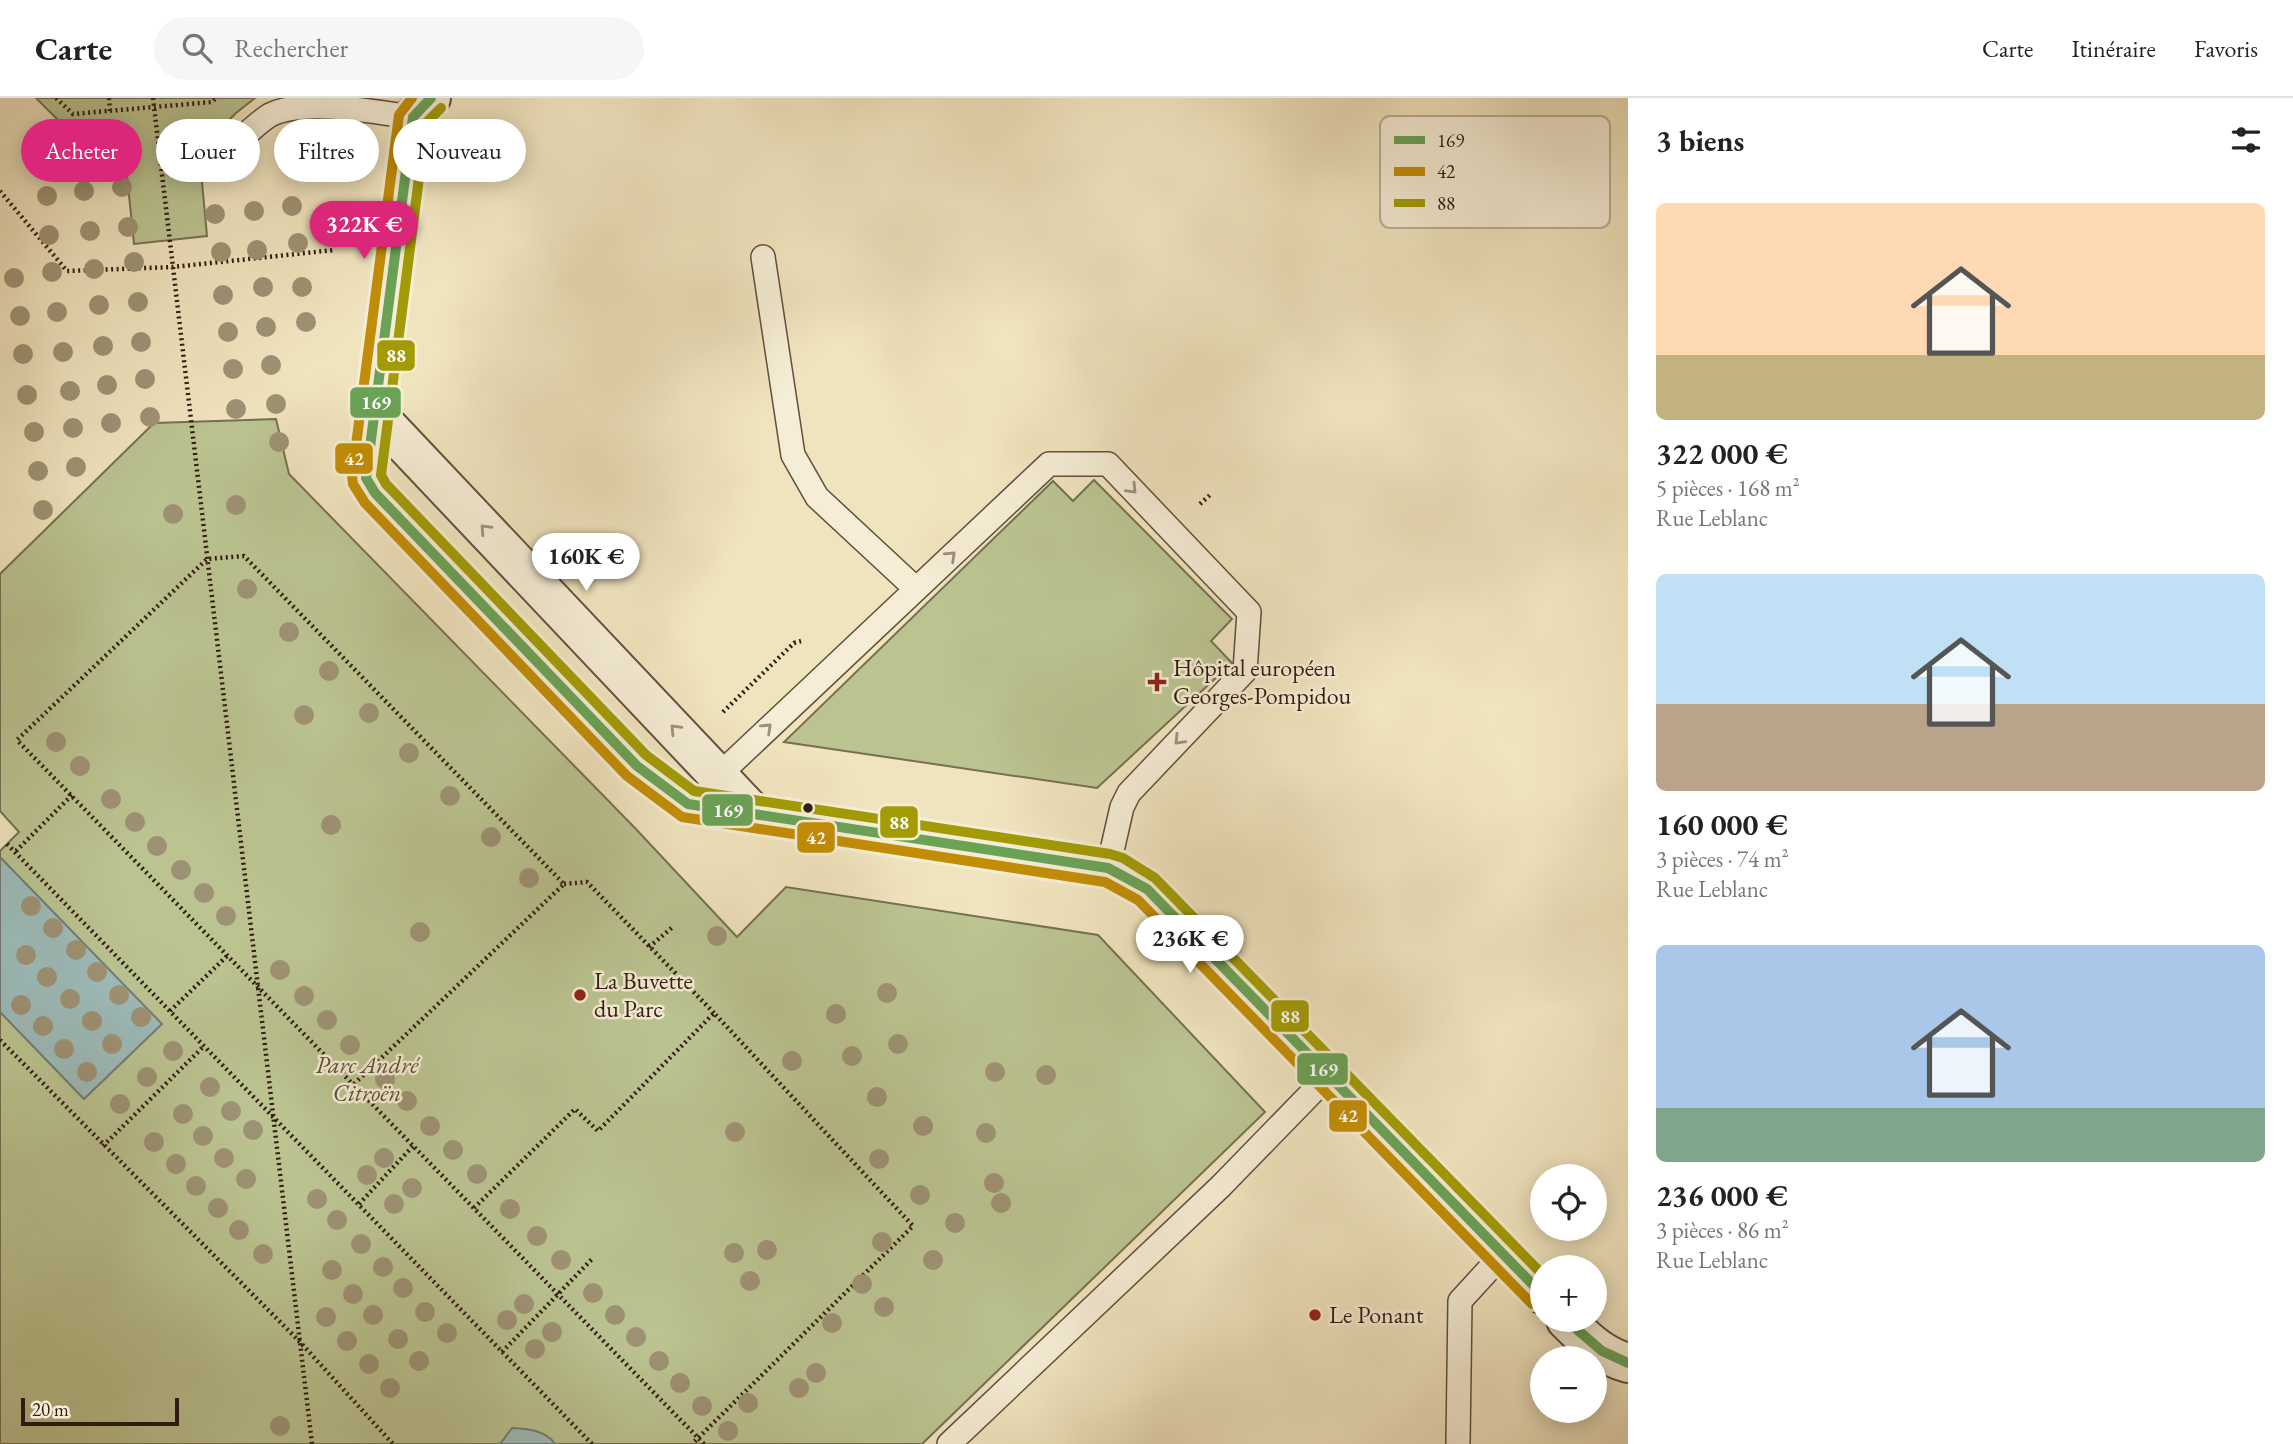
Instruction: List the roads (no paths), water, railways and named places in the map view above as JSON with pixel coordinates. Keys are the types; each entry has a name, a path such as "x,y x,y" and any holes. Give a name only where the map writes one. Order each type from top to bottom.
{"street":[{"path":"422,108 374,412 366,478 374,493 637,766 688,804 1108,868 1147,889 1530,1282"},
{"path":"374,412 755,815"},
{"path":"1578,1332 1615,1360 1628,1363"}],"lane":[{"path":"260,123 271,114 294,105 319,103 422,108"},
{"path":"763,257 793,455 817,497 916,589"},
{"path":"718,776 1049,464 1108,464 1249,612 1245,671 1129,793 1122,807 1108,868"},
{"path":"949,1444 1222,1186 1329,1075"},
{"path":"1458,1443 1460,1301 1503,1254"}],"water":[{"path":"0,857 162,1024 84,1099 0,1012"},
{"path":"512,1428 542,1433 555,1444 500,1444"}],"place":[{"name":"Hôpital européen Georges-Pompidou","path":"1157,682"},
{"name":"La Buvette du Parc","path":"580,995"},
{"name":"Le Ponant","path":"1315,1315"}],"park label":[{"name":"Parc André Citroën","path":"367,1079"}]}
